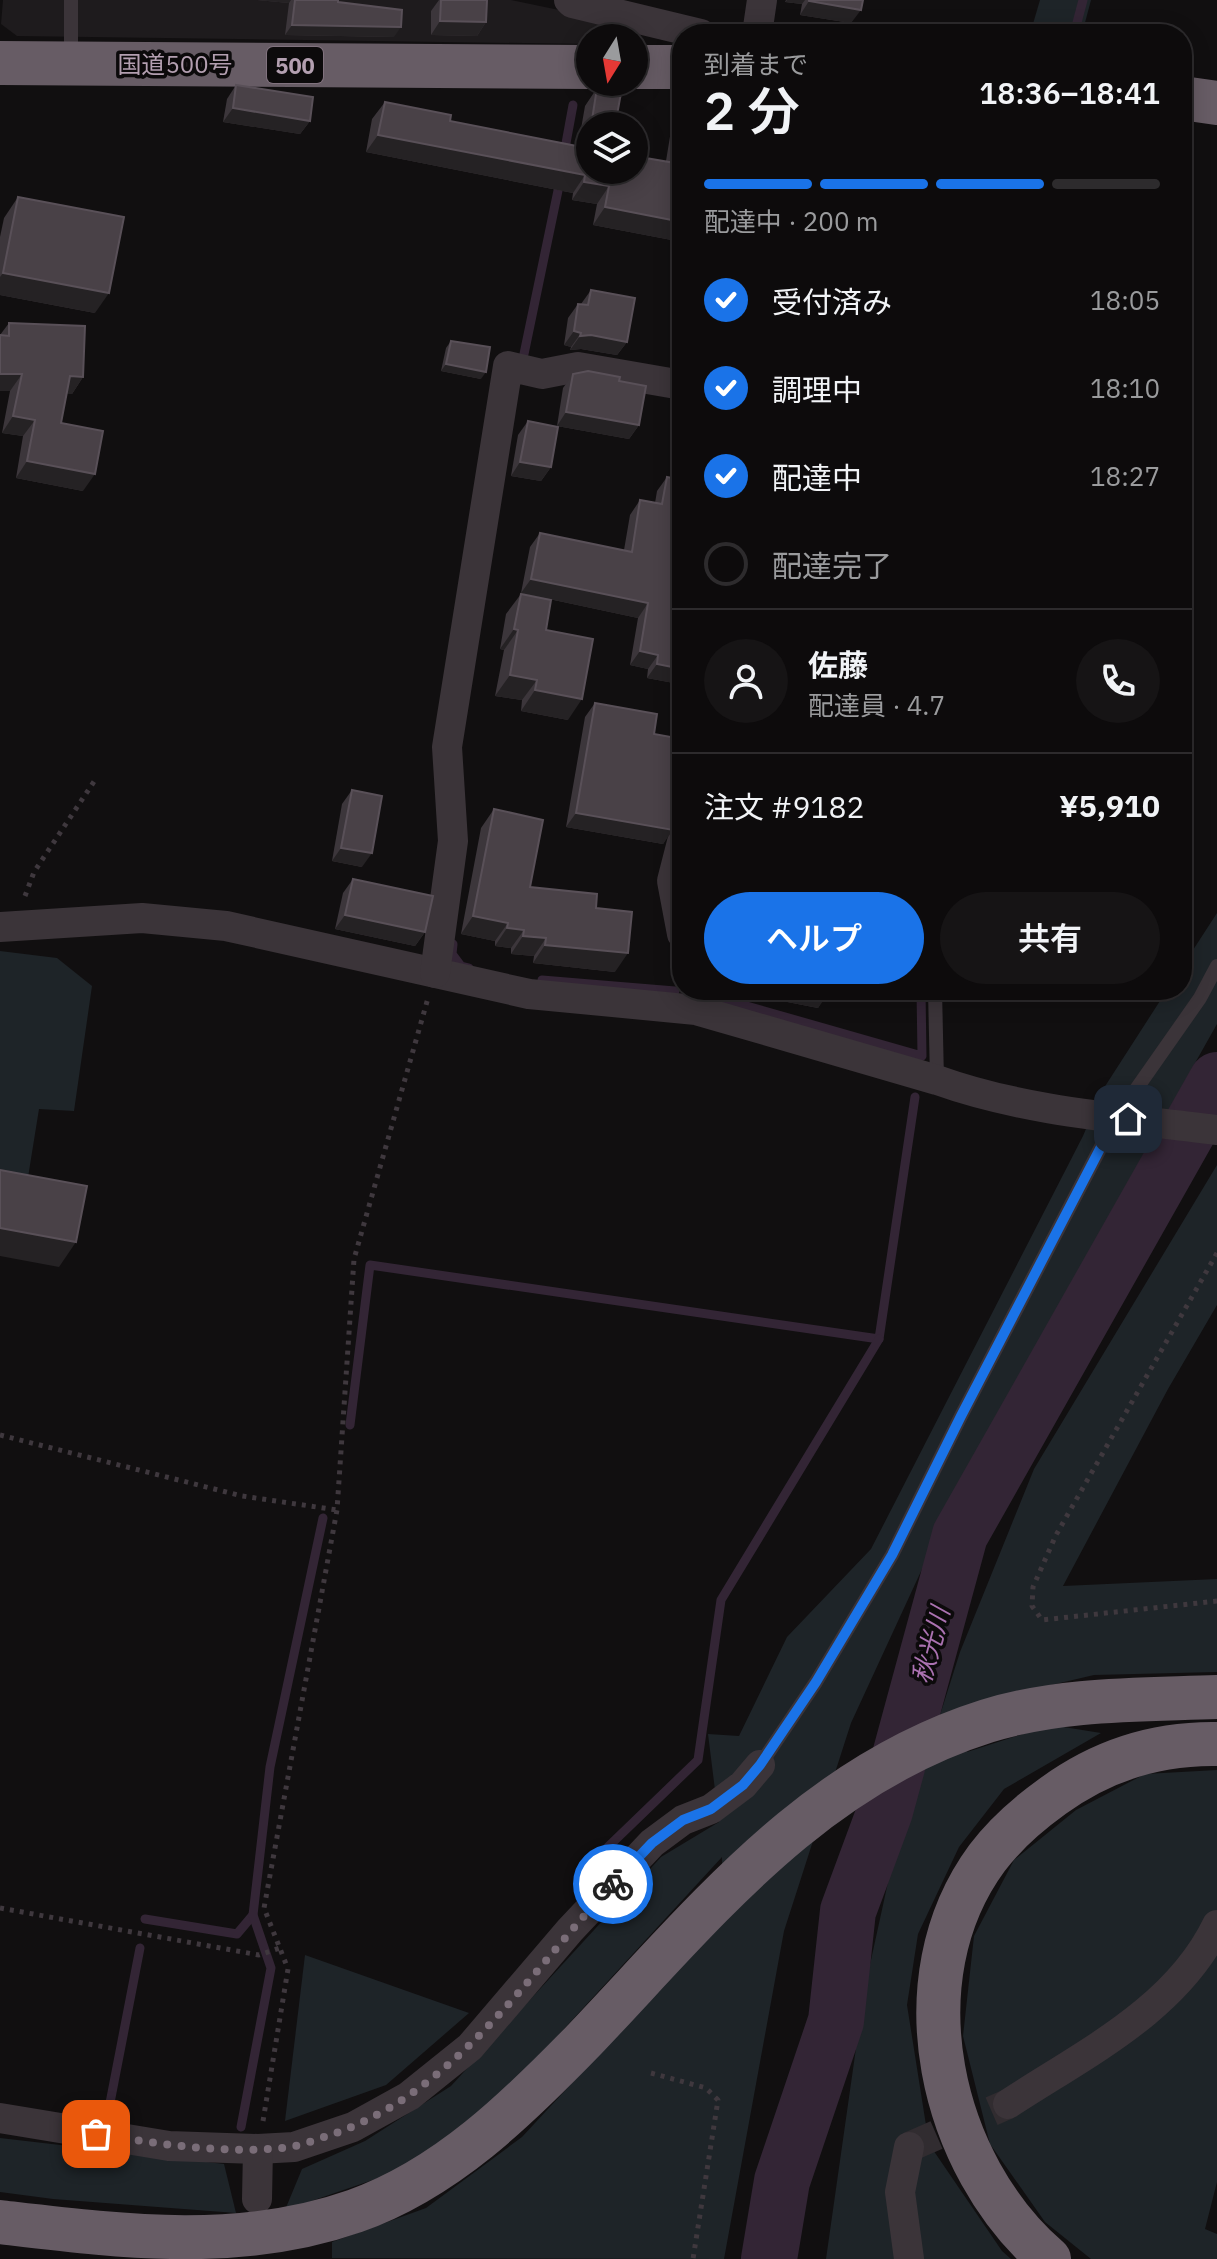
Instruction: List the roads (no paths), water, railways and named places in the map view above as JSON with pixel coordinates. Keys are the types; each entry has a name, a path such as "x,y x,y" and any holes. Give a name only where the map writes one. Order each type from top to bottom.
{"highway":[{"name":"国道500号","path":"0,63 576,67"},
{"path":"648,67 672,67"},
{"path":"1192,99 1217,103"},
{"path":"0,2224 125,2236 207,2238 270,2232 357,2211 432,2172 468,2148 504,2118 585,2038 714,1899 796,1826 874,1771 989,1721 1091,1702 1217,1697"},
{"path":"1049,2259 1011,2218 988,2184 953,2112 943,2075 939,2037 942,1977 952,1928 966,1892 986,1859 1011,1830 1073,1782 1136,1754 1165,1747 1217,1744"},
{"path":"0,2224 208,2259"}],"street":[{"path":"569,0 672,27"},
{"path":"758,24 762,0"},
{"path":"435,973 453,841 447,747 508,366 542,374 578,367 672,383"},
{"path":"7,927 142,918 226,926 529,994 672,999"},
{"path":"694,1000 970,1092 1011,1102 1217,1130"},
{"path":"0,2118 169,2146 258,2149 294,2147 353,2127 409,2096 470,2047 570,1930 652,1843 683,1820 711,1809 743,1785 760,1765"},
{"path":"1008,2104 1149,2012 1204,1952 1217,1925"},
{"path":"909,2147 900,2192 909,2259"},
{"path":"257,2199 258,2149"}],"lane":[{"path":"71,0 71,63"},
{"path":"760,1765 816,1682 892,1555 961,1416 1122,1119 1200,998 1217,966"},
{"path":"935,1000 937,1080"}],"waterway":[{"path":"1077,24 1083,0"},
{"path":"564,154 573,105"},
{"path":"524,354 560,181"},
{"path":"453,944 452,954 461,966 469,968"},
{"path":"542,980 672,991"},
{"path":"726,1000 922,1056 921,1000"},
{"name":"秋光川","path":"769,2259 782,2181 836,2021 848,1911 885,1811 960,1535 1217,1080"},
{"path":"350,1425 370,1265 879,1339 915,1097"},
{"path":"584,1870 698,1760 721,1600 879,1339"},
{"path":"241,2127 271,1968 253,1915 270,1767 323,1518"},
{"path":"145,1919 237,1934 253,1915"},
{"path":"109,2108 140,1948"}],"tunnel":[{"path":"909,2147 1008,2104"}]}
